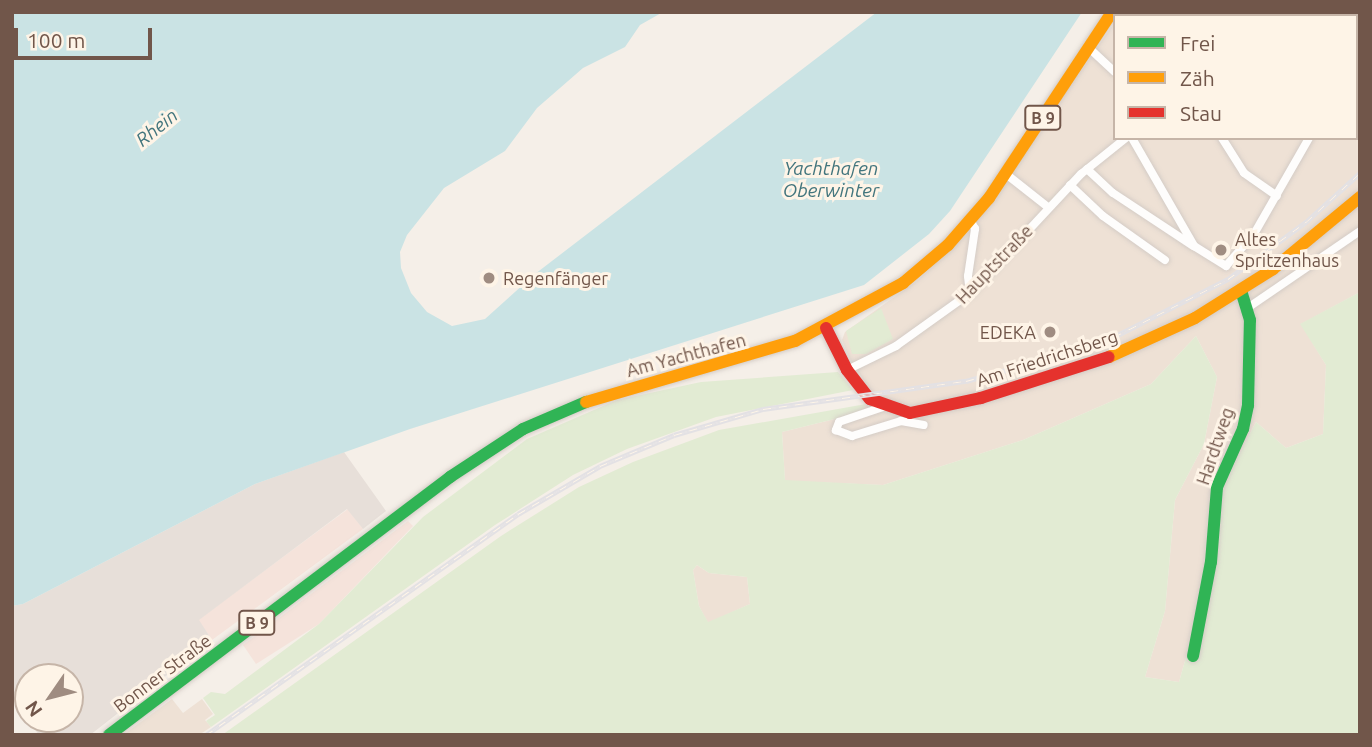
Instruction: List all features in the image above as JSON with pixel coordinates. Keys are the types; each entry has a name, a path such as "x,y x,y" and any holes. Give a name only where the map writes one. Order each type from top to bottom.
{"main road":[{"name":"Am Yachthafen","path":"404,512 501,442 566,408 731,361 826,328 911,277 971,221 1006,174 1112,12"},
{"name":"Am Friedrichsberg","path":"883,407 926,411 1084,368 1163,335 1241,290 1298,250 1360,197"},
{"name":"Hardtweg","path":"1194,656 1211,562 1217,487 1243,429 1248,405 1249,307 1241,290"},
{"path":"826,328 847,370 870,399 883,407"},
{"name":"Bonner Straße","path":"109,735 404,512"}],"street":[{"path":"1089,48 1113,70"},
{"name":"Hauptstraße","path":"847,370 905,340 970,293 1070,185 1123,140"},
{"path":"1133,140 1194,246"},
{"path":"1223,140 1244,173 1277,196"},
{"path":"1087,169 1112,193 1226,266 1241,253 1308,140"},
{"path":"1006,174 1048,208"},
{"path":"1070,185 1102,216 1165,260"},
{"path":"970,293 968,276 975,233 971,221"},
{"path":"1249,307 1360,231"},
{"path":"883,407 839,422 836,430 852,436 901,421 924,425"}],"shaded area":[{"path":"1360,12 1360,292 1301,324 1326,365 1323,434 1286,448 1256,422 1208,515 1201,604 1179,682 1145,677 1165,611 1175,500 1204,444 1217,377 1196,336 1151,384 1023,440 883,485 785,481 782,432 863,412 866,404 878,402 850,359 842,340 845,332 917,281 968,233 1113,25 1113,140 1358,140 1358,14 1120,14"},
{"path":"344,452 386,511 363,529 347,509 199,620 212,640 90,735 38,733 84,733 84,663 14,663 14,702 12,699 12,606 23,604 255,484"},
{"path":"348,509 363,529 212,640 198,620"},
{"path":"408,521 413,526 319,624 256,664 243,645"},
{"path":"697,565 709,573 747,577 750,604 708,623 699,606 693,570"},
{"path":"172,699 183,713 202,699 213,714 205,720 211,727 199,735 123,735"}],"green space":[{"path":"1360,292 1360,735 222,735 501,536 579,487 633,462 719,430 866,404 863,412 782,432 785,480 883,485 1023,440 1151,384 1196,336 1217,377 1204,444 1175,500 1165,611 1145,677 1179,682 1201,604 1208,515 1256,422 1286,448 1323,434 1326,365 1300,324","holes":["697,565 709,573 747,577 750,604 708,622 699,606 693,570"]},
{"path":"881,308 893,339 866,354 852,354 846,331"},
{"path":"838,372 853,390 716,417 627,449 573,475 495,525 211,727 206,721 215,715 203,698 211,692 225,694 319,624 423,517 527,439 617,400 701,382"}],"water":[{"path":"12,12 663,12 640,25 625,47 583,68 537,108 505,151 444,188 407,235 400,252 401,268 411,293 427,312 452,326 485,319 535,274 877,12 1082,12 950,211 929,234 864,285 410,429 255,484 23,604 12,606"}],"railway":[{"path":"206,735 518,514 600,466 674,435 763,409 966,381 1100,344 1228,279 1306,222 1360,173"}],"traffic: fast":[{"path":"1193,656 1211,562 1217,487 1243,429 1248,405 1250,320 1241,291"},
{"path":"109,735 450,477 523,429 586,402"}],"traffic: slow":[{"path":"586,402 795,341 903,283 948,245 989,198 1112,12"},
{"path":"1109,357 1195,318 1273,269 1360,197"}],"traffic: jam":[{"path":"826,328 847,370 870,399 910,413 981,398 1109,357"}],"place":[{"name":"Altes Spritzenhaus","path":"1221,250"},
{"name":"Regenfänger","path":"489,278"},
{"name":"EDEKA","path":"1050,332"}],"water label":[{"name":"Rhein","path":"157,128"},
{"name":"Yachthafen Oberwinter","path":"831,180"}]}
